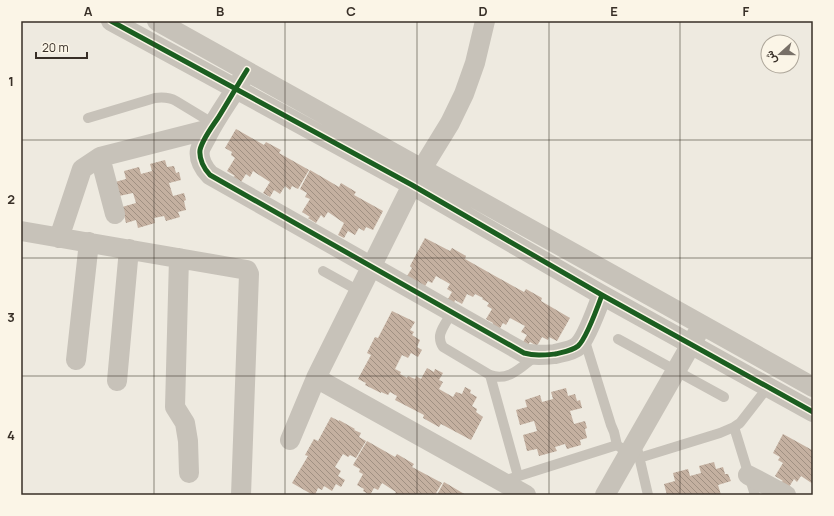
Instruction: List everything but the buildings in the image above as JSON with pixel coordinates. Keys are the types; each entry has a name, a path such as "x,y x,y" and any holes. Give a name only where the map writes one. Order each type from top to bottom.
{"street":[{"path":"111,21 236,89 417,177 703,324 813,386"},
{"path":"157,21 247,70 602,295 813,412"},
{"path":"290,440 316,378 359,291 417,177 450,123 464,94 475,63 485,21"},
{"path":"247,70 212,127 200,150 202,162 210,175 524,353 543,355 570,350 578,346 584,338 602,295"},
{"path":"59,238 82,169 100,157 212,127"},
{"path":"100,157 115,214"},
{"path":"21,231 248,270 241,495"},
{"path":"76,360 89,242"},
{"path":"117,381 129,250"},
{"path":"179,258 175,406 184,423 188,442 189,473"},
{"path":"605,495 703,324"},
{"path":"316,378 510,479 526,495"},
{"path":"748,475 786,495"}],"lane":[{"path":"88,118 155,98 166,97 176,101 212,127"},
{"path":"323,271 359,291"},
{"path":"452,312 441,333 441,344 490,375 496,377 508,376 537,355"},
{"path":"584,338 611,425 614,432 630,449 648,495"},
{"path":"618,339 724,397"},
{"path":"490,375 510,479 630,449 720,433 740,423 768,387"},
{"path":"734,427 755,495"}],"cycle path":[{"path":"111,21 412,185 602,295 813,412"},
{"path":"247,70 201,146 201,160 210,175 524,353 536,355 555,354 576,348 588,330 602,295"}]}
